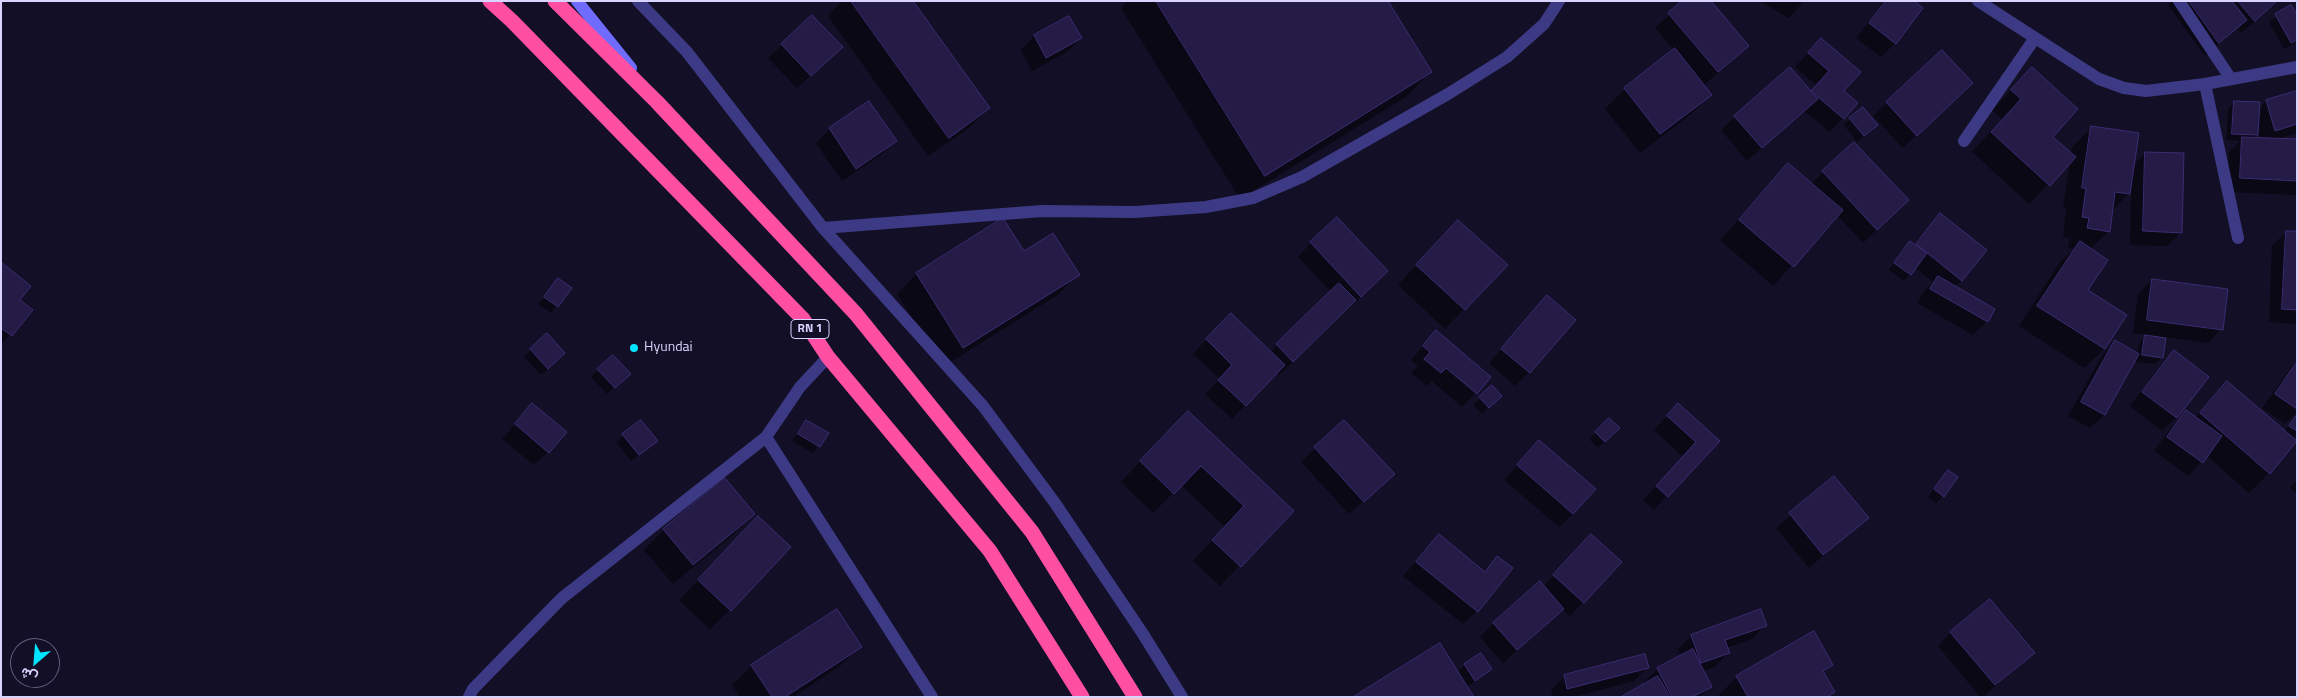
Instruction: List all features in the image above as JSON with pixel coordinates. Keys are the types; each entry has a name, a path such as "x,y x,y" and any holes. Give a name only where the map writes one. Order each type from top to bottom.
{"highway":[{"name":"RN 1","path":"490,1 512,21 803,319 828,357 990,551 1082,697"},
{"path":"555,1 657,102 856,314 1032,532 1135,697"}],"main road":[{"path":"578,1 657,102"}],"street":[{"path":"638,1 687,52 823,228 983,406 1054,503 1143,634 1182,697"},
{"path":"823,228 1042,211 1135,212 1206,207 1253,198 1302,177 1448,94 1507,57 1544,24 1559,1"},
{"path":"1978,1 2100,79 2124,88 2146,90 2205,84 2297,67"},
{"path":"2179,1 2230,79"},
{"path":"1964,141 2035,38"},
{"path":"2205,84 2238,238"},
{"path":"473,694 562,598 766,437 800,387 828,357"},
{"path":"766,437 932,697"}],"building":[{"path":"851,1 913,1 990,108 949,138"},
{"path":"1156,1 1388,1 1432,72 1265,176"},
{"path":"1682,1 1711,1 1749,46 1718,72 1668,13"},
{"path":"1886,1 1914,1 1923,8 1896,44 1869,23"},
{"path":"2189,1 2232,1 2247,20 2219,43"},
{"path":"2238,1 2277,1 2255,21"},
{"path":"2291,5 2297,14 2297,40 2291,43 2275,14"},
{"path":"812,15 843,47 811,76 781,44"},
{"path":"1069,16 1082,38 1046,58 1034,35"},
{"path":"1821,38 1861,72 1844,91 1858,103 1844,119 1811,91 1829,71 1808,53"},
{"path":"1675,48 1712,95 1660,134 1624,88"},
{"path":"1942,50 1973,83 1917,136 1886,102"},
{"path":"1790,67 1818,99 1762,148 1734,116"},
{"path":"2032,67 2078,109 2053,137 2076,157 2050,186 1991,132 2021,99 2011,90"},
{"path":"2297,91 2297,124 2275,131 2266,100"},
{"path":"869,101 897,141 856,169 829,128"},
{"path":"2234,101 2260,102 2258,135 2232,134"},
{"path":"1863,107 1878,125 1864,136 1849,118"},
{"path":"2091,126 2139,133 2130,194 2115,192 2110,232 2087,228 2089,218 2082,217 2086,188 2082,188"},
{"path":"2242,137 2297,139 2297,181 2240,178"},
{"path":"1854,142 1909,200 1877,230 1822,171"},
{"path":"2145,152 2184,153 2182,233 2143,231"},
{"path":"1788,163 1843,210 1794,267 1739,220"},
{"path":"1940,213 1987,250 1962,281 1916,244"},
{"path":"1337,217 1388,271 1361,297 1310,242"},
{"path":"1003,218 1024,251 1053,233 1080,275 963,348 916,273"},
{"path":"1458,220 1508,265 1465,310 1416,265"},
{"path":"2286,231 2297,231 2297,310 2282,309"},
{"path":"1910,241 1927,253 1911,275 1894,263"},
{"path":"2080,241 2108,260 2088,290 2127,315 2105,349 2037,306"},
{"path":"1,262 31,286 20,300 33,310 12,336 1,328"},
{"path":"1938,276 1995,309 1988,322 1930,289"},
{"path":"558,278 572,288 558,307 544,297"},
{"path":"2152,279 2228,289 2223,330 2147,320"},
{"path":"1339,283 1356,300 1293,362 1276,344"},
{"path":"1547,295 1576,320 1530,373 1501,349"},
{"path":"1231,313 1285,365 1246,406 1218,380 1232,365 1206,339"},
{"path":"1436,330 1491,377 1477,394 1446,368 1441,373 1424,359 1430,352 1423,346"},
{"path":"547,333 565,353 548,369 530,349"},
{"path":"2145,335 2166,338 2163,358 2142,355"},
{"path":"2115,340 2139,354 2105,415 2081,402"},
{"path":"2174,350 2209,377 2177,418 2142,392"},
{"path":"613,355 631,374 615,388 597,369"},
{"path":"2297,362 2297,409 2275,394"},
{"path":"2227,381 2297,441 2270,474 2200,413"},
{"path":"1492,385 1502,396 1489,408 1479,397"},
{"path":"532,403 567,432 549,453 515,424"},
{"path":"1678,403 1720,441 1668,497 1656,486 1696,442 1667,416"},
{"path":"2186,410 2222,436 2203,463 2167,437"},
{"path":"1188,411 1294,511 1241,567 1212,540 1244,506 1201,466 1174,494 1140,461"},
{"path":"2297,415 2297,431 2289,426"},
{"path":"1609,418 1620,428 1605,442 1595,432"},
{"path":"641,420 658,441 639,455 622,434"},
{"path":"806,420 829,433 820,447 798,434"},
{"path":"1344,420 1395,474 1364,502 1314,447"},
{"path":"1539,440 1596,489 1573,514 1517,465"},
{"path":"1948,470 1958,477 1944,497 1934,489"},
{"path":"1834,476 1869,518 1823,555 1789,513"},
{"path":"725,478 755,514 693,565 663,529"},
{"path":"758,516 791,547 731,611 698,580"},
{"path":"1439,534 1485,572 1497,556 1513,568 1478,612 1416,562"},
{"path":"1591,534 1622,562 1584,603 1553,575"},
{"path":"1540,581 1564,609 1517,650 1493,623"},
{"path":"1990,599 2035,653 1995,685 1950,632"},
{"path":"837,609 862,647 785,697 772,697 751,665"},
{"path":"1761,609 1767,626 1725,640 1730,653 1701,663 1691,635"},
{"path":"1814,631 1833,665 1823,671 1835,692 1827,697 1748,697 1736,676"},
{"path":"1440,643 1474,697 1353,697"},
{"path":"1693,649 1712,687 1692,697 1672,697 1657,668"},
{"path":"1481,653 1492,669 1475,681 1464,664"},
{"path":"1645,654 1649,668 1567,689 1564,675"},
{"path":"1658,676 1670,697 1621,697"}],"place":[{"name":"Hyundai","path":"634,348"}]}
